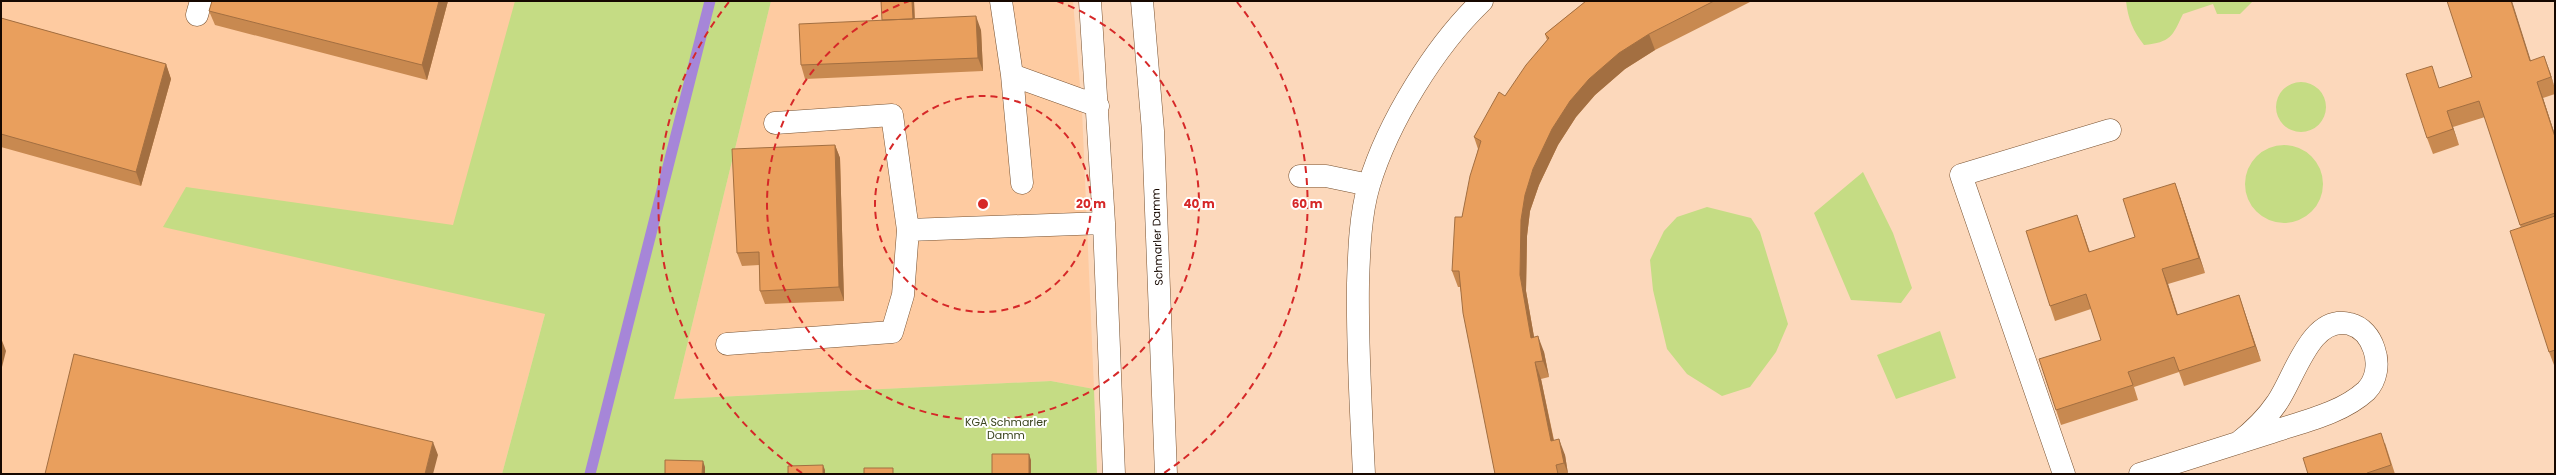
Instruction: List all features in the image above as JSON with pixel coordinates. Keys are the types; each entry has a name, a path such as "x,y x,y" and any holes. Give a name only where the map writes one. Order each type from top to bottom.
{"street":[{"path":"1001,1 1012,75 1022,183"},
{"path":"1090,1 1098,106 1104,223 1114,474"},
{"name":"Schmarler Damm","path":"1142,1 1153,131 1166,474"},
{"path":"1364,474 1357,338 1358,265 1369,185 1401,107 1472,4"},
{"path":"1012,75 1098,106"},
{"path":"727,344 892,332 903,295 908,230 892,115 774,123"},
{"path":"2064,474 1961,175 2110,130"},
{"path":"1300,176 1326,176 1369,185"},
{"path":"908,230 1104,223"},
{"path":"2140,474 2238,443 2338,408 2366,390 2375,377 2376,363 2372,343 2364,332 2354,325 2343,322 2323,329 2306,349 2276,404 2249,434 2238,443"}],"shaded area":[{"path":"1,1 638,1 545,314 502,474 1,474"},
{"path":"771,1 1073,1 1082,110 1094,389 1051,381 674,399"}],"green space":[{"name":"KGA Schmarler Damm","path":"515,1 771,1 674,399 1051,381 1094,389 1097,474 502,474 545,314 163,227 186,187 453,225"},
{"path":"2126,1 2253,1 2240,14 2217,14 2213,4 2183,14 2170,37 2160,42 2144,45 2132,24 2128,14"},
{"path":"2301,82 2310,84 2321,93 2326,107 2324,116 2315,127 2301,132 2292,130 2281,121 2276,107 2278,98 2287,87"},
{"path":"2284,145 2299,148 2312,156 2320,169 2323,184 2320,199 2312,212 2299,220 2284,223 2269,220 2256,212 2248,199 2245,184 2248,169 2256,156 2269,148"},
{"path":"1863,172 1893,233 1912,288 1901,303 1851,300 1814,213"},
{"path":"1707,207 1751,218 1760,232 1788,324 1776,352 1750,387 1722,396 1687,374 1667,349 1653,290 1650,260 1664,231 1677,217"},
{"path":"1940,331 1956,378 1896,399 1877,355"}],"building":[{"path":"212,1 439,1 422,65 209,11"},
{"path":"881,1 912,1 913,19 882,20"},
{"path":"1586,1 1714,1 1649,34 1619,53 1589,79 1570,101 1552,129 1533,169 1525,195 1521,220 1520,275 1531,338 1538,336 1543,361 1535,362 1551,441 1559,439 1564,463 1556,465 1558,474 1495,474 1463,313 1459,271 1452,271 1455,217 1462,217 1470,176 1481,141 1474,137 1499,92 1505,96 1526,65 1549,38 1545,34"},
{"path":"2447,1 2511,1 2530,61 2544,56 2551,77 2537,82 2555,137 2555,213 2520,225 2479,101 2447,111 2453,129 2427,138 2406,74 2432,66 2439,88 2472,77"},
{"path":"976,16 978,58 801,65 799,24"},
{"path":"1,18 166,64 136,172 1,134"},
{"path":"835,145 839,287 760,291 759,252 737,253 732,149"},
{"path":"2175,183 2199,258 2162,269 2177,315 2239,295 2255,346 2179,371 2174,357 2128,372 2133,385 2056,410 2039,359 2101,340 2086,294 2050,306 2026,231 2077,215 2089,252 2135,237 2123,199"},
{"path":"2555,216 2555,350 2549,352 2510,231"},
{"path":"74,354 433,442 425,474 45,474"},
{"path":"2381,433 2391,465 2367,474 2308,474 2303,458"},
{"path":"992,454 1029,454 1029,474 992,474"},
{"path":"665,460 703,461 702,474 665,474"},
{"path":"823,465 823,474 788,474 788,466"},
{"path":"864,468 893,468 893,474 864,474"}],"waterway":[{"path":"590,474 710,1"}]}
